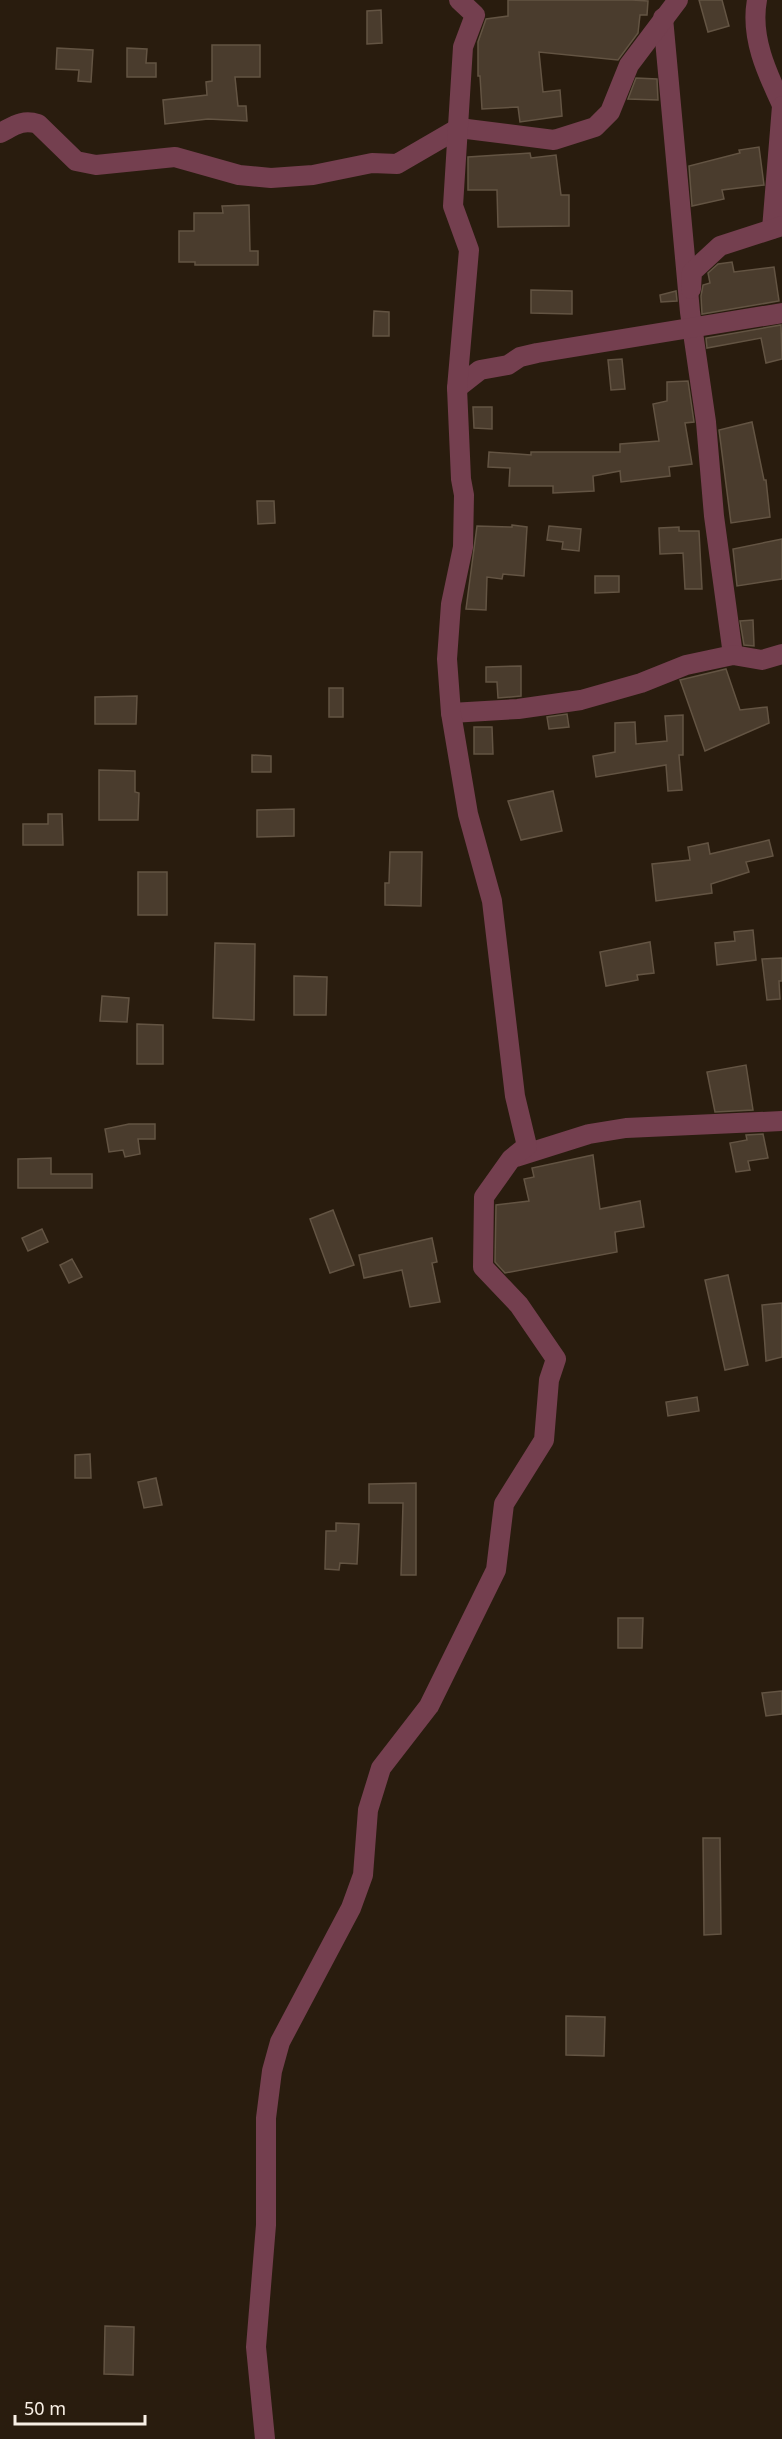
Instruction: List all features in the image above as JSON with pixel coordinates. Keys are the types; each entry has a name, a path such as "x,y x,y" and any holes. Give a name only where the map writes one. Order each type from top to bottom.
{"street":[{"path":"265,2439 256,2346 266,2224 266,2118 272,2071 280,2042 351,1908 363,1875 372,1787 381,1768 429,1706 473,1621 496,1570 504,1504 544,1440 549,1380 556,1359 519,1305 483,1267 484,1197 511,1159 527,1146 515,1096 492,901 468,814 451,713 447,659 451,604 464,534 458,388 469,250 453,206 462,47 475,15 459,0"},
{"path":"0,133 23,122 31,122 38,124 76,161 96,165 183,158 239,175 271,178 313,175 372,163 397,164 459,128 554,140 595,127 610,112 629,64 678,0"},
{"path":"691,320 692,272 720,246 777,228 782,106 762,60 755,9 757,0"},
{"path":"663,18 691,320 733,655"},
{"path":"458,388 480,370 508,365 529,355 691,320 782,313"},
{"path":"451,713 518,709 581,700 641,682 686,665 733,655 762,660 782,654"},
{"path":"511,1159 589,1134 626,1128 782,1120"}],"building":[{"path":"508,0 648,1 647,15 640,15 638,33 618,60 539,52 543,92 560,90 562,116 520,122 518,107 482,109 480,76 478,76 478,42 486,19 508,16"},
{"path":"699,0 722,0 729,26 708,32"},
{"path":"381,10 382,43 367,44 367,11"},
{"path":"212,45 260,45 260,77 235,77 238,106 246,106 247,121 208,119 165,124 163,100 207,95 206,82 212,81"},
{"path":"57,48 93,50 91,82 78,81 79,70 56,69"},
{"path":"127,48 147,49 146,63 156,63 156,77 127,77"},
{"path":"636,78 657,79 658,100 628,99"},
{"path":"759,147 764,185 722,190 724,199 692,206 689,166 740,153 739,150"},
{"path":"530,153 531,158 556,155 561,195 569,195 569,226 498,227 497,190 468,190 468,157"},
{"path":"249,205 250,251 258,251 258,265 195,265 195,262 179,262 179,231 194,231 194,213 223,213 222,206"},
{"path":"732,262 734,272 774,267 779,301 702,314 701,296 703,285 710,283 708,273 718,264"},
{"path":"531,290 572,291 572,314 531,313"},
{"path":"676,291 677,301 661,302 660,295"},
{"path":"374,311 389,312 389,336 373,336"},
{"path":"781,325 782,359 766,363 761,338 707,348 706,338"},
{"path":"622,359 625,389 611,390 608,360"},
{"path":"688,381 694,422 685,423 692,464 669,467 670,476 621,482 620,471 593,476 594,491 553,493 553,486 509,486 510,468 488,467 489,452 531,455 531,452 620,452 620,444 659,441 653,404 667,401 667,382"},
{"path":"473,407 492,407 492,429 474,428"},
{"path":"752,422 764,480 766,480 770,517 731,523 719,430"},
{"path":"257,501 274,501 275,523 258,524"},
{"path":"512,525 527,527 524,576 503,574 502,579 487,577 486,610 466,609 477,526 512,527"},
{"path":"549,526 581,529 579,551 562,549 563,542 547,540"},
{"path":"679,527 679,531 699,531 702,589 685,589 683,553 660,554 659,528"},
{"path":"782,539 782,579 737,586 733,549"},
{"path":"595,576 619,576 619,592 595,593"},
{"path":"753,620 754,646 744,645 740,621"},
{"path":"521,666 521,696 498,698 497,682 486,682 486,667"},
{"path":"726,669 740,710 767,707 769,723 705,751 680,680"},
{"path":"329,688 343,688 343,717 329,717"},
{"path":"137,696 136,724 95,724 95,697"},
{"path":"567,714 569,727 549,729 547,717"},
{"path":"683,715 683,755 679,755 682,790 668,791 666,765 596,777 593,756 615,752 615,723 635,722 636,744 667,741 665,716"},
{"path":"474,727 492,727 493,754 474,754"},
{"path":"252,755 271,756 271,772 252,772"},
{"path":"99,770 135,771 135,792 139,793 138,820 99,820"},
{"path":"553,791 562,831 521,840 508,801"},
{"path":"294,809 294,836 257,837 257,810"},
{"path":"48,814 62,814 63,845 23,845 23,824 48,824"},
{"path":"769,840 773,856 746,862 749,872 711,884 712,893 656,901 652,864 690,860 688,847 708,843 710,854"},
{"path":"390,852 422,852 421,906 385,905 385,883 389,883"},
{"path":"138,872 167,872 167,915 138,915"},
{"path":"753,930 756,960 717,965 715,943 735,941 734,932"},
{"path":"650,942 654,973 637,975 638,980 606,986 600,952"},
{"path":"215,943 255,944 254,1020 213,1018"},
{"path":"782,958 782,981 779,981 780,999 767,1000 762,959"},
{"path":"294,976 327,977 326,1015 294,1015"},
{"path":"102,996 129,998 127,1022 100,1021"},
{"path":"137,1024 163,1025 163,1064 137,1064"},
{"path":"746,1065 753,1110 715,1112 707,1072"},
{"path":"129,1124 155,1124 155,1139 138,1139 140,1154 125,1157 123,1150 109,1152 105,1129"},
{"path":"763,1134 768,1158 748,1161 750,1170 736,1172 730,1143 747,1140 746,1135"},
{"path":"593,1155 600,1209 640,1201 644,1227 615,1232 617,1252 505,1273 495,1262 496,1205 529,1201 524,1179 534,1177 532,1168"},
{"path":"51,1158 51,1174 92,1174 92,1188 18,1188 18,1159"},
{"path":"333,1210 354,1265 330,1273 310,1219"},
{"path":"42,1229 48,1242 28,1251 22,1238"},
{"path":"432,1238 437,1262 432,1263 440,1302 410,1307 402,1270 364,1278 359,1255"},
{"path":"72,1259 82,1277 69,1283 60,1265"},
{"path":"728,1275 748,1365 725,1370 705,1280"},
{"path":"782,1303 782,1357 766,1361 762,1305"},
{"path":"697,1397 699,1411 668,1416 666,1402"},
{"path":"90,1454 91,1478 75,1478 75,1455"},
{"path":"156,1478 162,1505 144,1508 138,1482"},
{"path":"416,1483 416,1575 401,1575 403,1503 369,1503 369,1484"},
{"path":"336,1523 359,1524 357,1564 340,1563 339,1570 325,1569 326,1531 336,1531"},
{"path":"618,1618 643,1618 642,1648 618,1648"},
{"path":"782,1691 782,1714 766,1716 762,1693"},
{"path":"703,1838 720,1838 721,1934 704,1935"},
{"path":"566,2016 605,2017 604,2056 566,2055"},
{"path":"105,2326 134,2327 133,2375 104,2374"}]}
